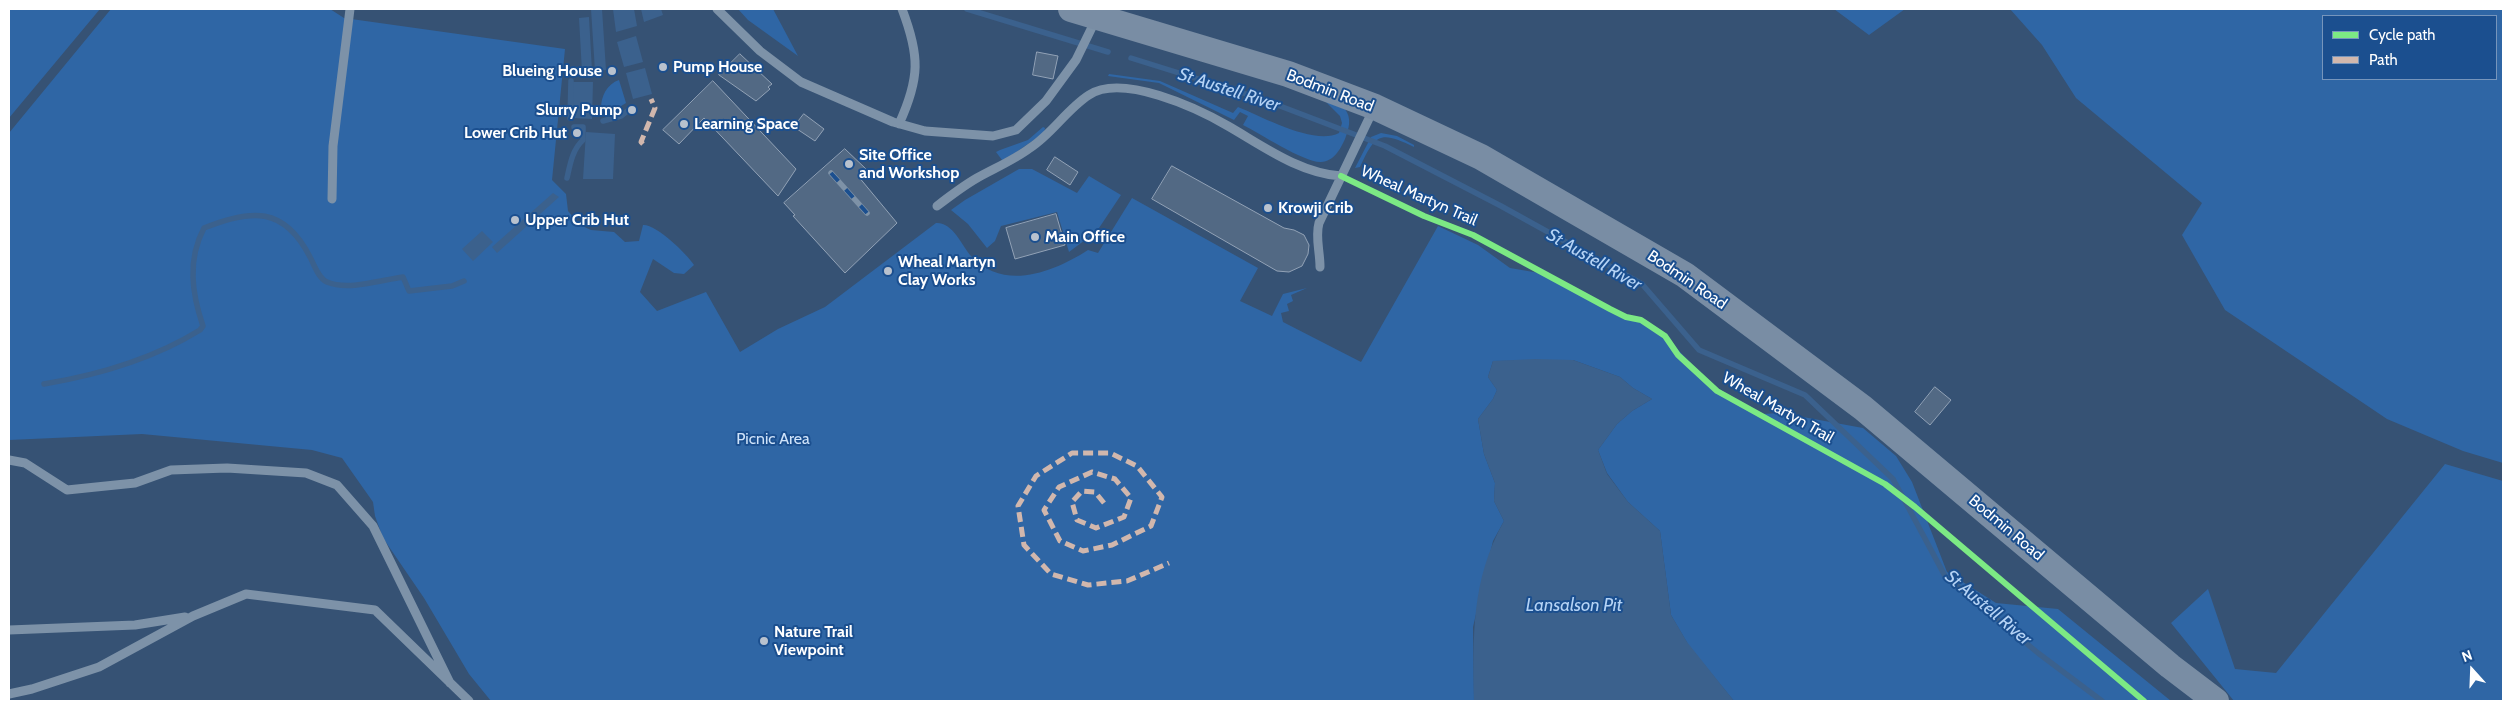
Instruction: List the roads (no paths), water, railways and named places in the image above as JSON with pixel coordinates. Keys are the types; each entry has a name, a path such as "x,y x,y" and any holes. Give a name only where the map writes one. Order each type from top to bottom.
{"main road":[{"name":"Bodmin Road","path":"1071,9 1093,25 1288,74 1372,114 1481,157 1685,276 1863,408 2170,666 2216,701"}],"lane":[{"path":"332,199 332,146 350,9"},
{"path":"717,9 760,51 801,82 899,124 925,131 993,136 1016,130 1046,101 1076,60 1093,25"},
{"path":"899,124 911,98 916,78 915,54 902,9"},
{"path":"937,206 970,183 1031,148 1089,95 1104,87 1122,86 1165,98 1218,120 1298,165 1324,175 1341,176"},
{"path":"1320,266 1320,249 1316,234 1318,223 1372,114"},
{"path":"9,460 25,463 67,490 135,483 171,470 227,468 306,473 338,484 373,526 450,682"},
{"path":"9,694 32,689 99,667 193,616 246,594 375,610 470,701"},
{"path":"9,630 135,625 193,616"}],"water":[{"path":"591,9 602,9 606,70 595,71"},
{"path":"613,9 634,9 637,26 616,32"},
{"path":"641,9 661,9 663,15 644,22"},
{"path":"589,17 592,71 582,72 579,18"},
{"path":"636,36 643,62 624,67 617,42"},
{"path":"645,68 652,94 633,99 626,73"},
{"path":"573,82 593,82 592,119 572,118"},
{"path":"586,132 615,134 613,179 583,179"},
{"path":"553,193 559,197 497,253 492,247"},
{"path":"482,231 493,242 473,261 462,249"},
{"name":"Lansalson Pit","path":"1573,360 1620,377 1633,388 1652,399 1632,411 1617,424 1598,450 1607,474 1628,502 1660,531 1671,615 1687,642 1734,701 1474,701 1474,631 1476,609 1485,565 1504,521 1494,501 1495,483 1484,454 1478,419 1493,399 1497,390 1488,377 1493,361"}],"waterway":[{"name":"St Austell River","path":"967,9 1108,52"},
{"name":"St Austell River","path":"1131,58 1259,98 1385,146 1501,206 1642,284 1699,350 1805,395 1893,479 1945,576 2038,653 2102,701"},
{"path":"570,118 571,81"},
{"path":"603,121 621,116 630,109"},
{"path":"567,178 574,153 583,140 583,127 574,127"},
{"path":"44,384 105,371 163,349 200,330 203,326 196,302 193,277 195,252 204,228 237,217 265,216 277,220 289,228 300,240 317,271 327,282 354,285 403,277 409,291 452,286 464,281"}],"railway":[{"path":"831,173 867,213"}],"place":[{"name":"Pump House","path":"663,67"},
{"name":"Blueing House","path":"612,71"},
{"name":"Slurry Pump","path":"632,110"},
{"name":"Learning Space","path":"684,124"},
{"name":"Lower Crib Hut","path":"577,133"},
{"name":"Site Office and Workshop","path":"849,164"},
{"name":"Krowji Crib","path":"1268,208"},
{"name":"Upper Crib Hut","path":"515,220"},
{"name":"Main Office","path":"1035,237"},
{"name":"Wheal Martyn Clay Works","path":"888,271"},
{"name":"Nature Trail Viewpoint","path":"764,641"}],"park label":[{"name":"Picnic Area","path":"773,439"}]}
